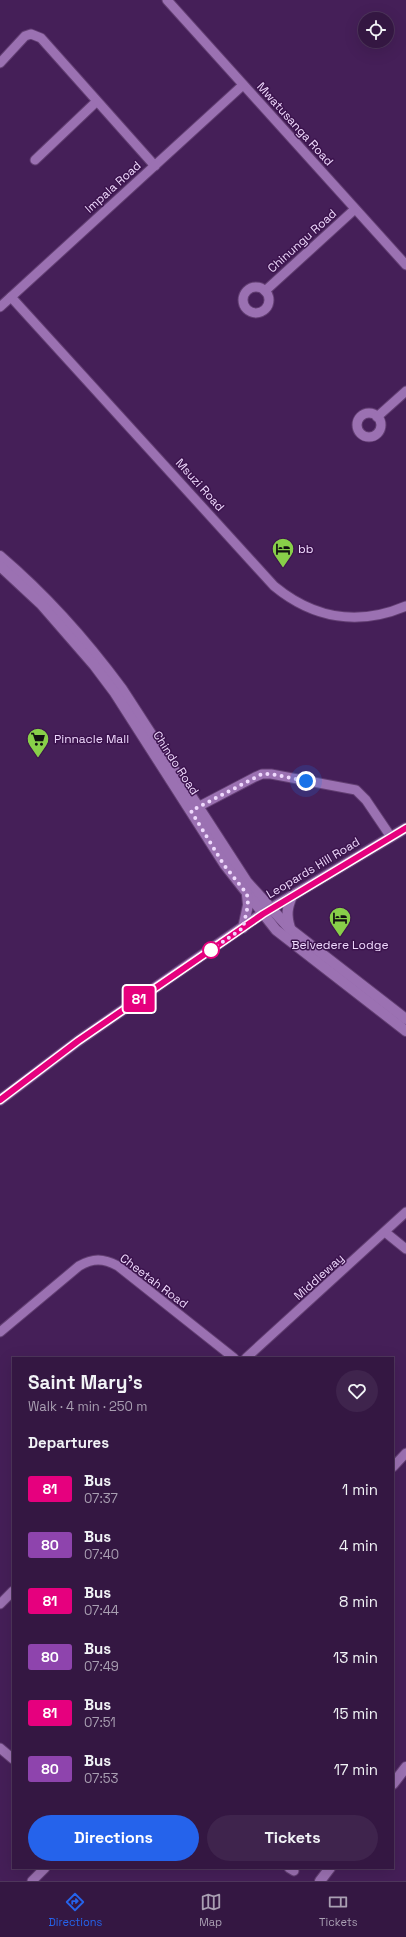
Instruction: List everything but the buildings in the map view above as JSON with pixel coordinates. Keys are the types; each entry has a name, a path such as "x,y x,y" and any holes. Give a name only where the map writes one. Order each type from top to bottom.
{"main road":[{"name":"Chindo Road","path":"0,556 48,600 85,641 122,689 194,809"},
{"name":"Chindo Road","path":"0,566 41,604 94,665 115,693 194,809 248,882 251,893 267,911 406,1019"},
{"name":"Leopards Hill Road","path":"0,1100 78,1041 267,911 406,828"},
{"path":"276,930 266,925 254,925 243,928 251,893 280,900 292,896"},
{"path":"290,929 286,918 287,906 292,896"},
{"name":"Chindo Road","path":"267,911 276,930 406,1031"},
{"path":"394,1783 406,1767"},
{"path":"320,1881 329,1869"}],"street":[{"name":"Mwatusanga Road","path":"167,0 406,265"},
{"path":"0,63 26,36 31,34 41,38 96,102 155,166"},
{"name":"Impala Road","path":"0,307 243,85"},
{"path":"35,160 96,102"},
{"name":"Chinungu Road","path":"265,291 355,209"},
{"name":"Msuzi Road","path":"11,297 274,586 283,594 315,610 340,616 369,617 406,606"},
{"path":"378,417 406,391"},
{"path":"194,809 262,774 279,775 356,790 366,800 391,837"},
{"name":"Middleway","path":"247,1357 406,1212"},
{"path":"385,1232 406,1249"},
{"name":"Cheetah Road","path":"0,1332 79,1266 89,1261 98,1259 108,1261 118,1266 233,1357"},
{"path":"394,1466 406,1453"},
{"path":"0,1604 12,1592"},
{"path":"0,1748 12,1758"},
{"path":"32,1881 44,1869"}],"bus line":[{"name":"81","path":"0,1100 78,1041 263,914 406,828"}],"place":[{"name":"bb","path":"283,568"},
{"name":"Pinnacle Mall","path":"38,758"},
{"name":"Belvedere Lodge","path":"340,938"}],"route":[{"path":"211,950 243,928 248,905 247,894 224,865 191,811 262,774 271,774 306,781"}]}
